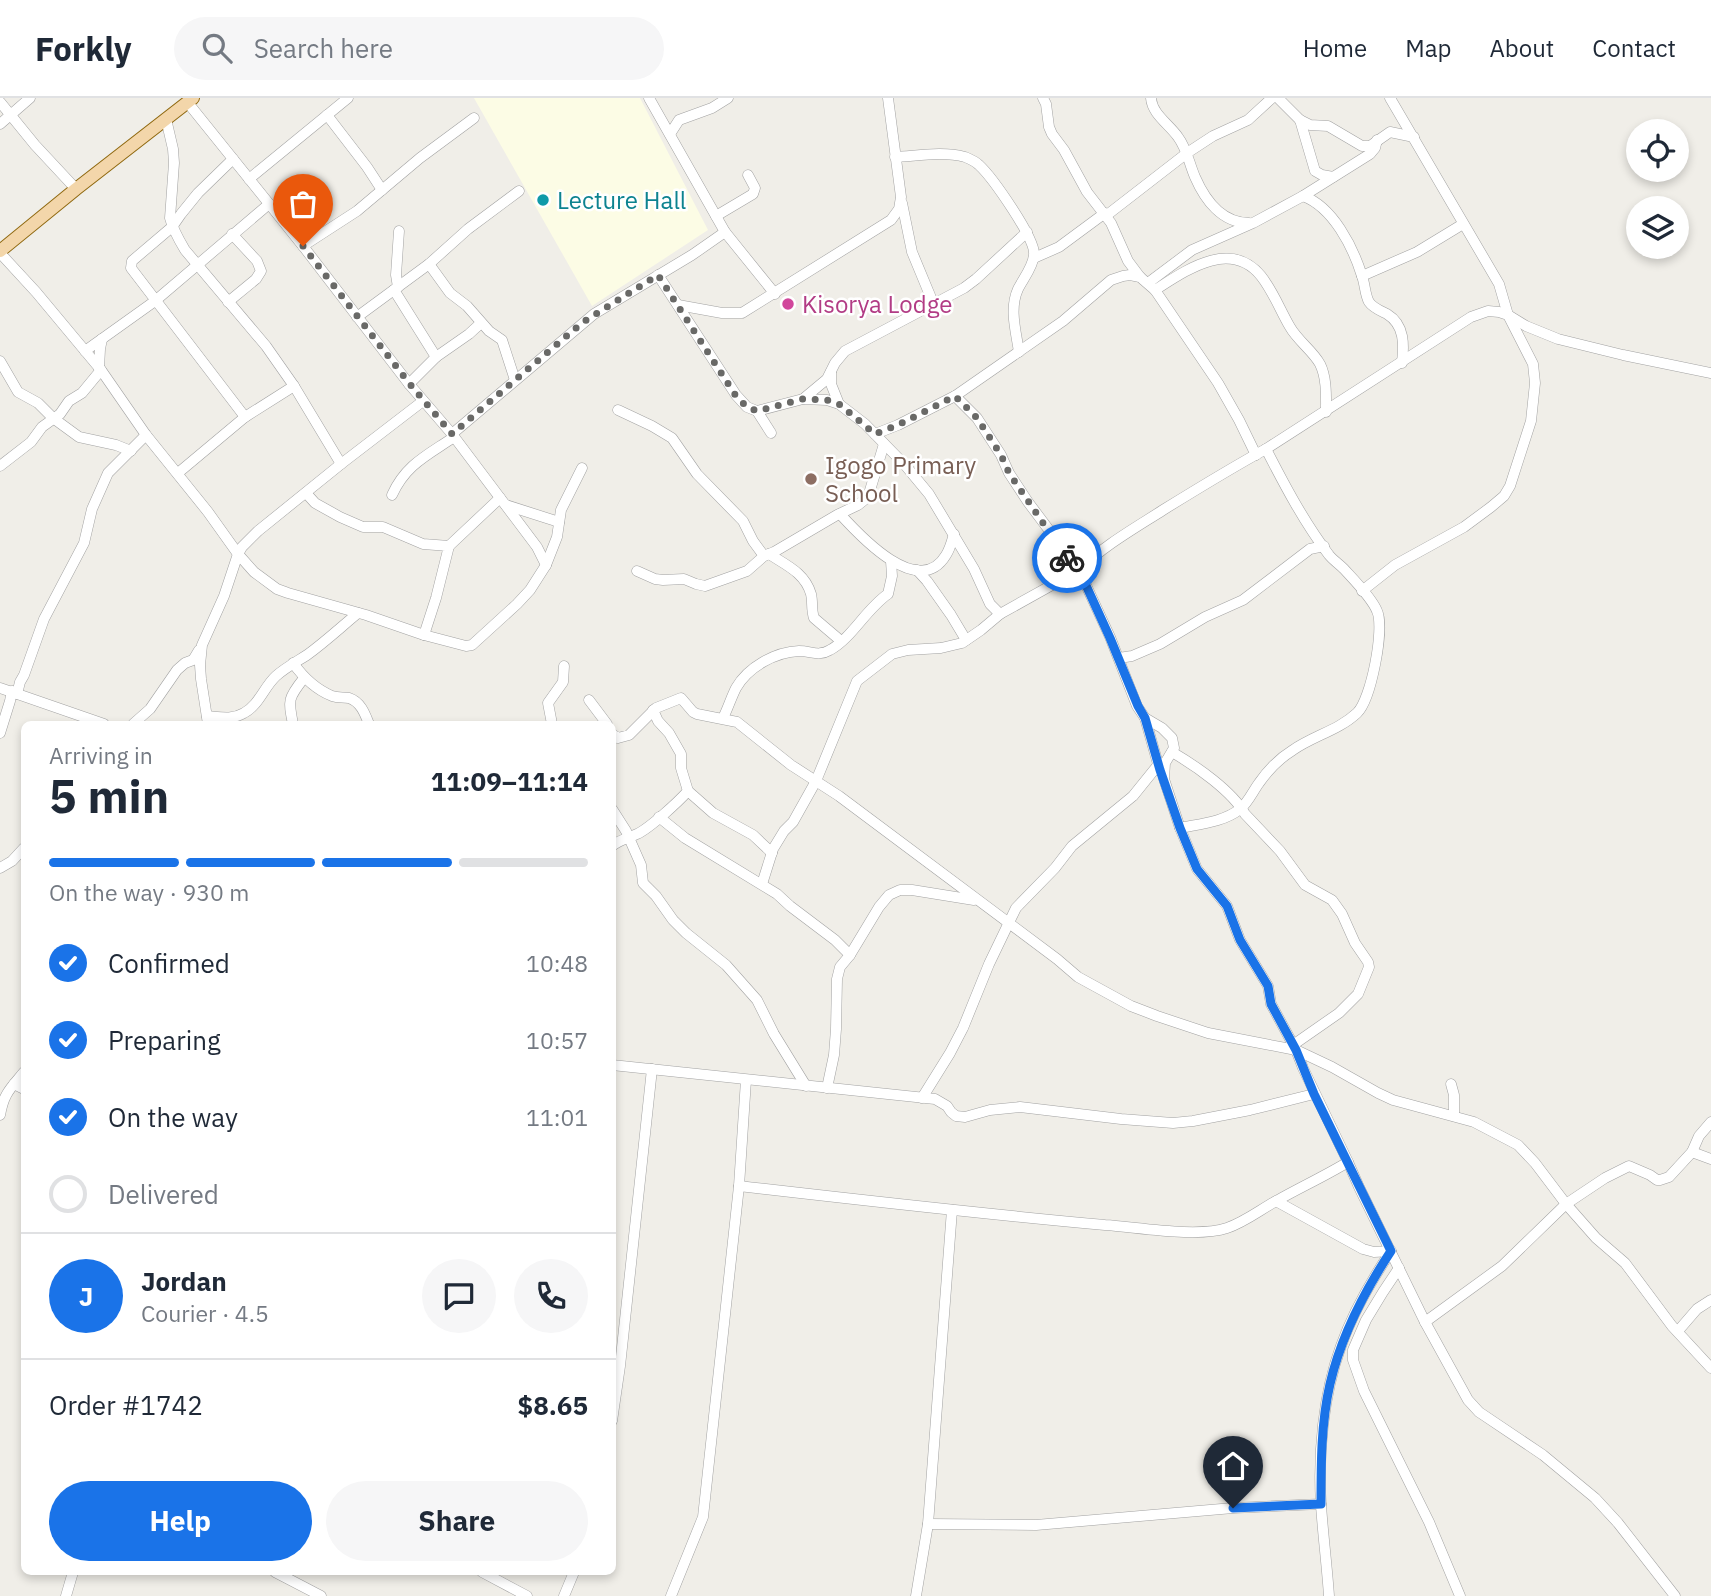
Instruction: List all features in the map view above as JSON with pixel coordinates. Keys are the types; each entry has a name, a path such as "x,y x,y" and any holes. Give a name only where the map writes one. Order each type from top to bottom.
{"main road":[{"path":"0,252 76,188 190,100"}],"street":[{"path":"0,124 30,98"},
{"path":"249,179 348,98"},
{"path":"649,98 725,232 775,293"},
{"path":"670,134 679,120 712,108 728,98"},
{"path":"888,98 909,244 934,305"},
{"path":"1043,98 1052,134 1087,192 1106,214 1128,261 1148,283 1218,383 1240,420 1256,455"},
{"path":"1151,98 1152,108 1179,138 1195,178 1212,205 1221,215 1231,220 1253,223"},
{"path":"1034,258 1059,247 1213,136 1248,120 1272,98"},
{"path":"1278,98 1300,120 1310,125 1328,125 1362,146 1370,146 1392,131 1414,137"},
{"path":"1362,591 1395,565 1464,527 1504,496 1510,486 1531,421 1535,383 1533,364 1508,315 1499,284 1390,98"},
{"path":"190,100 268,204 453,436 537,547 546,565"},
{"path":"0,102 76,188"},
{"path":"327,115 382,190"},
{"path":"303,246 357,211 420,158 474,118"},
{"path":"166,119 174,163 170,204 172,227 185,250 265,346 294,386 341,464"},
{"path":"1300,120 1315,170 1322,175 1333,177"},
{"path":"1148,283 1192,250 1253,223 1303,196 1370,154 1377,140"},
{"path":"895,157 944,154 972,160 997,188 1027,232 1034,247 1034,258 1013,302 1019,352"},
{"path":"233,159 198,193 172,227 132,261 131,268 245,416"},
{"path":"716,216 752,194 755,188 748,175"},
{"path":"357,317 429,264 468,229 519,191"},
{"path":"1303,196 1319,204 1351,247 1371,305 1391,316 1398,324 1403,341 1402,363"},
{"path":"678,305 735,314 748,310 891,220 899,209 901,197"},
{"path":"85,351 155,301 268,204"},
{"path":"1362,276 1417,252 1463,224"},
{"path":"399,231 396,288 436,357"},
{"path":"392,495 405,472 453,436 594,314 725,232"},
{"path":"803,399 827,379 845,351 949,297 976,279 1027,232"},
{"path":"228,302 256,279 261,271 257,261 232,234"},
{"path":"0,252 100,369 146,435 238,554 254,572 276,589 424,635 466,646 472,645 530,590 546,565 558,537 564,503 582,468"},
{"path":"875,434 955,396 1063,321 1111,280 1123,276 1148,283 1205,261 1224,259 1247,264 1261,276 1298,340 1321,366 1326,412"},
{"path":"429,264 444,287 467,306 489,331 502,340 515,380"},
{"path":"658,275 736,396 747,407 757,411 771,433"},
{"path":"762,884 773,849 793,822 816,781 857,681 892,654 941,648 966,640 1000,614 1079,570 1146,521 1326,412 1471,317 1499,312 1558,339 1711,373"},
{"path":"409,383 436,357 481,323"},
{"path":"0,466 31,442 42,427 89,386 100,369 102,339"},
{"path":"0,361 18,392 38,403 79,437 131,451"},
{"path":"831,372 831,384 839,404"},
{"path":"178,473 245,416 294,386"},
{"path":"955,396 977,418 1028,502 1070,562 1079,570 1145,718 1158,765 1197,869 1227,906 1240,940 1268,986 1271,1004 1295,1048 1314,1094 1425,1322 1468,1400 1479,1412 1543,1455 1595,1497 1675,1596"},
{"path":"757,411 803,399 827,400 839,404 858,418 905,465 929,494 974,569 990,604 1000,614"},
{"path":"136,721 150,709 177,670 194,660 227,589 238,554 247,541 423,401"},
{"path":"618,410 672,438 697,474 743,521 753,541 767,555 796,571 803,578 812,597 814,618 841,641"},
{"path":"0,733 10,701 24,676 44,619 84,543 92,509 108,473 146,435"},
{"path":"637,571 663,580 684,579 705,586 747,571 767,555 868,497 884,444"},
{"path":"1180,828 1223,818 1242,808 1260,781 1282,757 1355,715 1368,696 1378,645 1379,615 1375,606 1324,546 1286,487 1266,449"},
{"path":"306,493 316,503 363,527 383,527 423,544 449,546"},
{"path":"503,502 559,522"},
{"path":"424,635 449,546 503,502"},
{"path":"840,514 891,561 917,570 934,568 947,554 954,534"},
{"path":"1119,658 1132,656 1160,644 1205,617 1244,600 1310,549 1324,546"},
{"path":"723,718 737,688 757,666 772,657 791,652 821,654 833,649 878,600 888,594 892,576 891,561"},
{"path":"892,576 905,566"},
{"path":"917,570 966,640"},
{"path":"202,645 201,679 208,720 232,717 245,713 261,697 268,684 358,613"},
{"path":"293,663 304,678 330,695 349,698 357,703 368,721"},
{"path":"551,721 548,702 563,682 565,666"},
{"path":"292,721 289,700 304,678"},
{"path":"0,688 96,721"},
{"path":"616,737 629,735 653,710 681,698 697,714 737,722 1078,977 1130,1006 1208,1033 1295,1048 1393,1100 1474,1122 1518,1145 1596,1238 1625,1263 1711,1368"},
{"path":"589,700 605,721"},
{"path":"653,710 681,754 681,768 688,791 713,813 753,835 772,853"},
{"path":"1145,718 1162,728 1174,742 1172,752 1165,763 1164,779"},
{"path":"1172,752 1218,784 1280,850 1305,885 1332,900 1368,962 1369,967 1358,994 1295,1048"},
{"path":"922,1098 964,1028 985,974 1016,908 1055,868 1072,846 1133,796 1158,765"},
{"path":"616,843 638,833 688,791"},
{"path":"616,816 641,865 643,883 673,920 726,965 757,1000 806,1086"},
{"path":"659,817 685,838 777,894 850,955"},
{"path":"0,868 21,851"},
{"path":"827,1088 836,1029 837,979 840,967 888,895 900,890 912,890 978,901"},
{"path":"616,1065 922,1098 941,1102 956,1116 965,1117 990,1110 1020,1107 1173,1123 1250,1110 1314,1094"},
{"path":"616,1393 652,1069"},
{"path":"671,1596 703,1517 738,1186 746,1080"},
{"path":"1451,1084 1454,1116"},
{"path":"0,1115 3,1099 11,1089"},
{"path":"1425,1322 1502,1266 1566,1204 1605,1178 1629,1166 1657,1180 1673,1174 1692,1152 1699,1136 1711,1122"},
{"path":"1692,1152 1711,1159"},
{"path":"738,1186 952,1210 1206,1232 1226,1228 1251,1217 1348,1162"},
{"path":"1276,1201 1363,1249 1374,1252 1391,1251"},
{"path":"916,1596 928,1524 952,1210"},
{"path":"1317,1596 1329,1595 1321,1504 1321,1453 1330,1384 1341,1345 1353,1317 1391,1251"},
{"path":"1399,1268 1362,1328 1353,1350 1353,1360 1364,1391 1429,1522 1460,1596"},
{"path":"1678,1331 1697,1309 1711,1300"},
{"path":"928,1524 1036,1525 1233,1508 1321,1504"},
{"path":"66,1596 72,1575"},
{"path":"281,1575 321,1596"},
{"path":"488,1575 527,1596"},
{"path":"564,1596 573,1575"}],"shaded area":[{"path":"474,98 640,98 708,230 592,306"}],"way so far":[{"path":"303,246 452,434 583,322 658,275 736,396 747,407 757,411 803,399 827,400 839,404 875,434 955,396 977,418 1001,455 1009,473 1067,558"}],"place":[{"name":"Lecture Hall","path":"543,200"},
{"name":"Kisorya Lodge","path":"788,304"},
{"name":"Igogo Primary School","path":"811,479"}],"route":[{"path":"1067,558 1079,570 1145,718 1160,770 1197,869 1227,906 1240,940 1268,986 1271,1004 1296,1050 1314,1094 1391,1251 1353,1317 1341,1345 1330,1384 1321,1453 1321,1504 1233,1508"}]}
